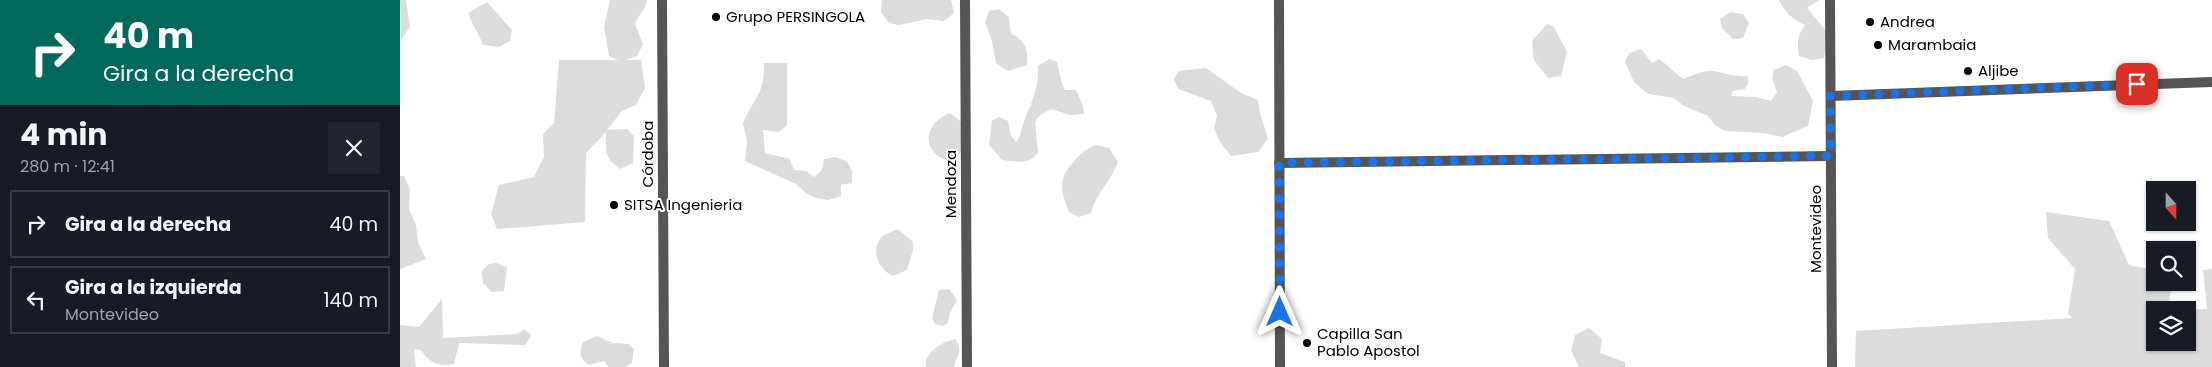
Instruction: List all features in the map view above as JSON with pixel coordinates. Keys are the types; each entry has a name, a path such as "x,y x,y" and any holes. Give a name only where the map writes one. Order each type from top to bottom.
{"street":[{"name":"Córdoba","path":"662,0 664,367"},
{"name":"Mendoza","path":"965,0 967,367"},
{"path":"1279,0 1280,367"},
{"name":"Montevideo","path":"1830,0 1832,367"},
{"path":"1830,96 2212,82"},
{"path":"1279,163 1831,156"}],"shaded area":[{"path":"400,0 406,0 410,27 401,40"},
{"path":"610,0 647,0 635,24 643,44 637,56 625,60 641,60 645,88 636,105 622,111 607,130 627,129 634,136 633,163 620,169 611,160 607,152 606,132 586,153 585,222 497,229 491,214 499,185 534,177 544,157 543,134 554,123 559,60 618,60 609,56 604,27"},
{"path":"882,0 951,0 954,13 944,21 927,19 899,25 889,23 881,12"},
{"path":"1779,0 1819,0 1807,8 1827,32 1824,58 1812,60 1799,56 1798,40 1805,25 1790,15"},
{"path":"487,2 512,30 510,41 499,47 483,45 468,13"},
{"path":"999,9 1009,17 1011,34 1020,39 1025,46 1027,65 1007,71 996,63 992,41 985,22 989,11"},
{"path":"1731,12 1743,14 1749,23 1743,38 1733,39 1722,28 1720,19"},
{"path":"1547,24 1554,27 1567,52 1561,76 1548,78 1534,60 1532,41"},
{"path":"1641,49 1652,63 1659,59 1684,79 1695,74 1711,71 1748,76 1748,84 1745,89 1733,91 1731,96 1756,97 1771,101 1777,92 1772,78 1774,70 1786,65 1797,71 1813,101 1808,126 1782,137 1764,133 1725,131 1715,125 1708,116 1684,106 1674,98 1648,94 1634,82 1625,62 1629,53"},
{"path":"1049,59 1057,62 1065,90 1076,90 1083,106 1084,114 1070,115 1051,109 1039,116 1035,122 1038,152 1035,156 1022,162 1002,160 989,145 992,120 999,117 1008,121 1011,136 1016,142 1020,136 1036,89 1038,66"},
{"path":"764,63 787,63 787,125 779,132 763,130 765,153 790,159 794,170 806,171 814,177 822,170 824,159 835,157 847,161 852,171 852,183 841,185 841,196 828,200 816,198 807,194 796,184 745,161 747,141 743,123 761,89"},
{"path":"1206,68 1241,93 1258,100 1268,139 1258,152 1231,156 1220,142 1214,128 1217,116 1211,101 1178,89 1174,79 1179,71"},
{"path":"950,113 966,126 960,154 945,160 931,149 929,135 935,122"},
{"path":"1096,145 1109,148 1118,162 1097,198 1091,213 1079,217 1069,212 1063,193 1063,180 1065,173 1074,161 1085,151"},
{"path":"400,176 404,176 410,189 409,209 416,225 418,242 426,259 400,269"},
{"path":"2046,212 2109,221 2129,265 2146,268 2146,291 2171,291 2169,301 2146,301 2146,351 2196,351 2196,310 2207,309 2203,270 2212,269 2212,367 1855,367 1856,331 2073,318 2068,314 2075,269 2048,238"},
{"path":"898,229 913,242 913,250 907,270 893,276 884,270 876,255 876,249 882,237"},
{"path":"497,263 507,267 504,291 492,292 483,283 482,271 489,264"},
{"path":"949,289 957,300 950,313 948,323 943,326 935,324 932,318 939,290"},
{"path":"442,299 443,338 517,334 525,329 531,336 525,345 459,343 454,364 448,365 435,363 421,350 414,349 416,367 400,367 400,325 419,327"},
{"path":"1589,328 1602,339 1600,353 1625,362 1625,367 1579,367 1571,350 1575,335"},
{"path":"597,336 613,343 629,344 634,349 632,363 625,367 609,367 604,361 589,365 586,363 581,355 583,342"},
{"path":"955,339 959,346 959,353 954,367 926,367 928,357 935,348"}],"place":[{"name":"Grupo PERSINGOLA","path":"716,17"},
{"name":"Andrea","path":"1870,22"},
{"name":"Marambaia","path":"1878,45"},
{"name":"Aljibe","path":"1968,71"},
{"name":"SITSA Ingenieria","path":"614,205"},
{"name":"Capilla San Pablo Apostol","path":"1307,343"}],"route":[{"path":"1280,312 1279,163 1831,156 1830,96 2137,84"}]}
